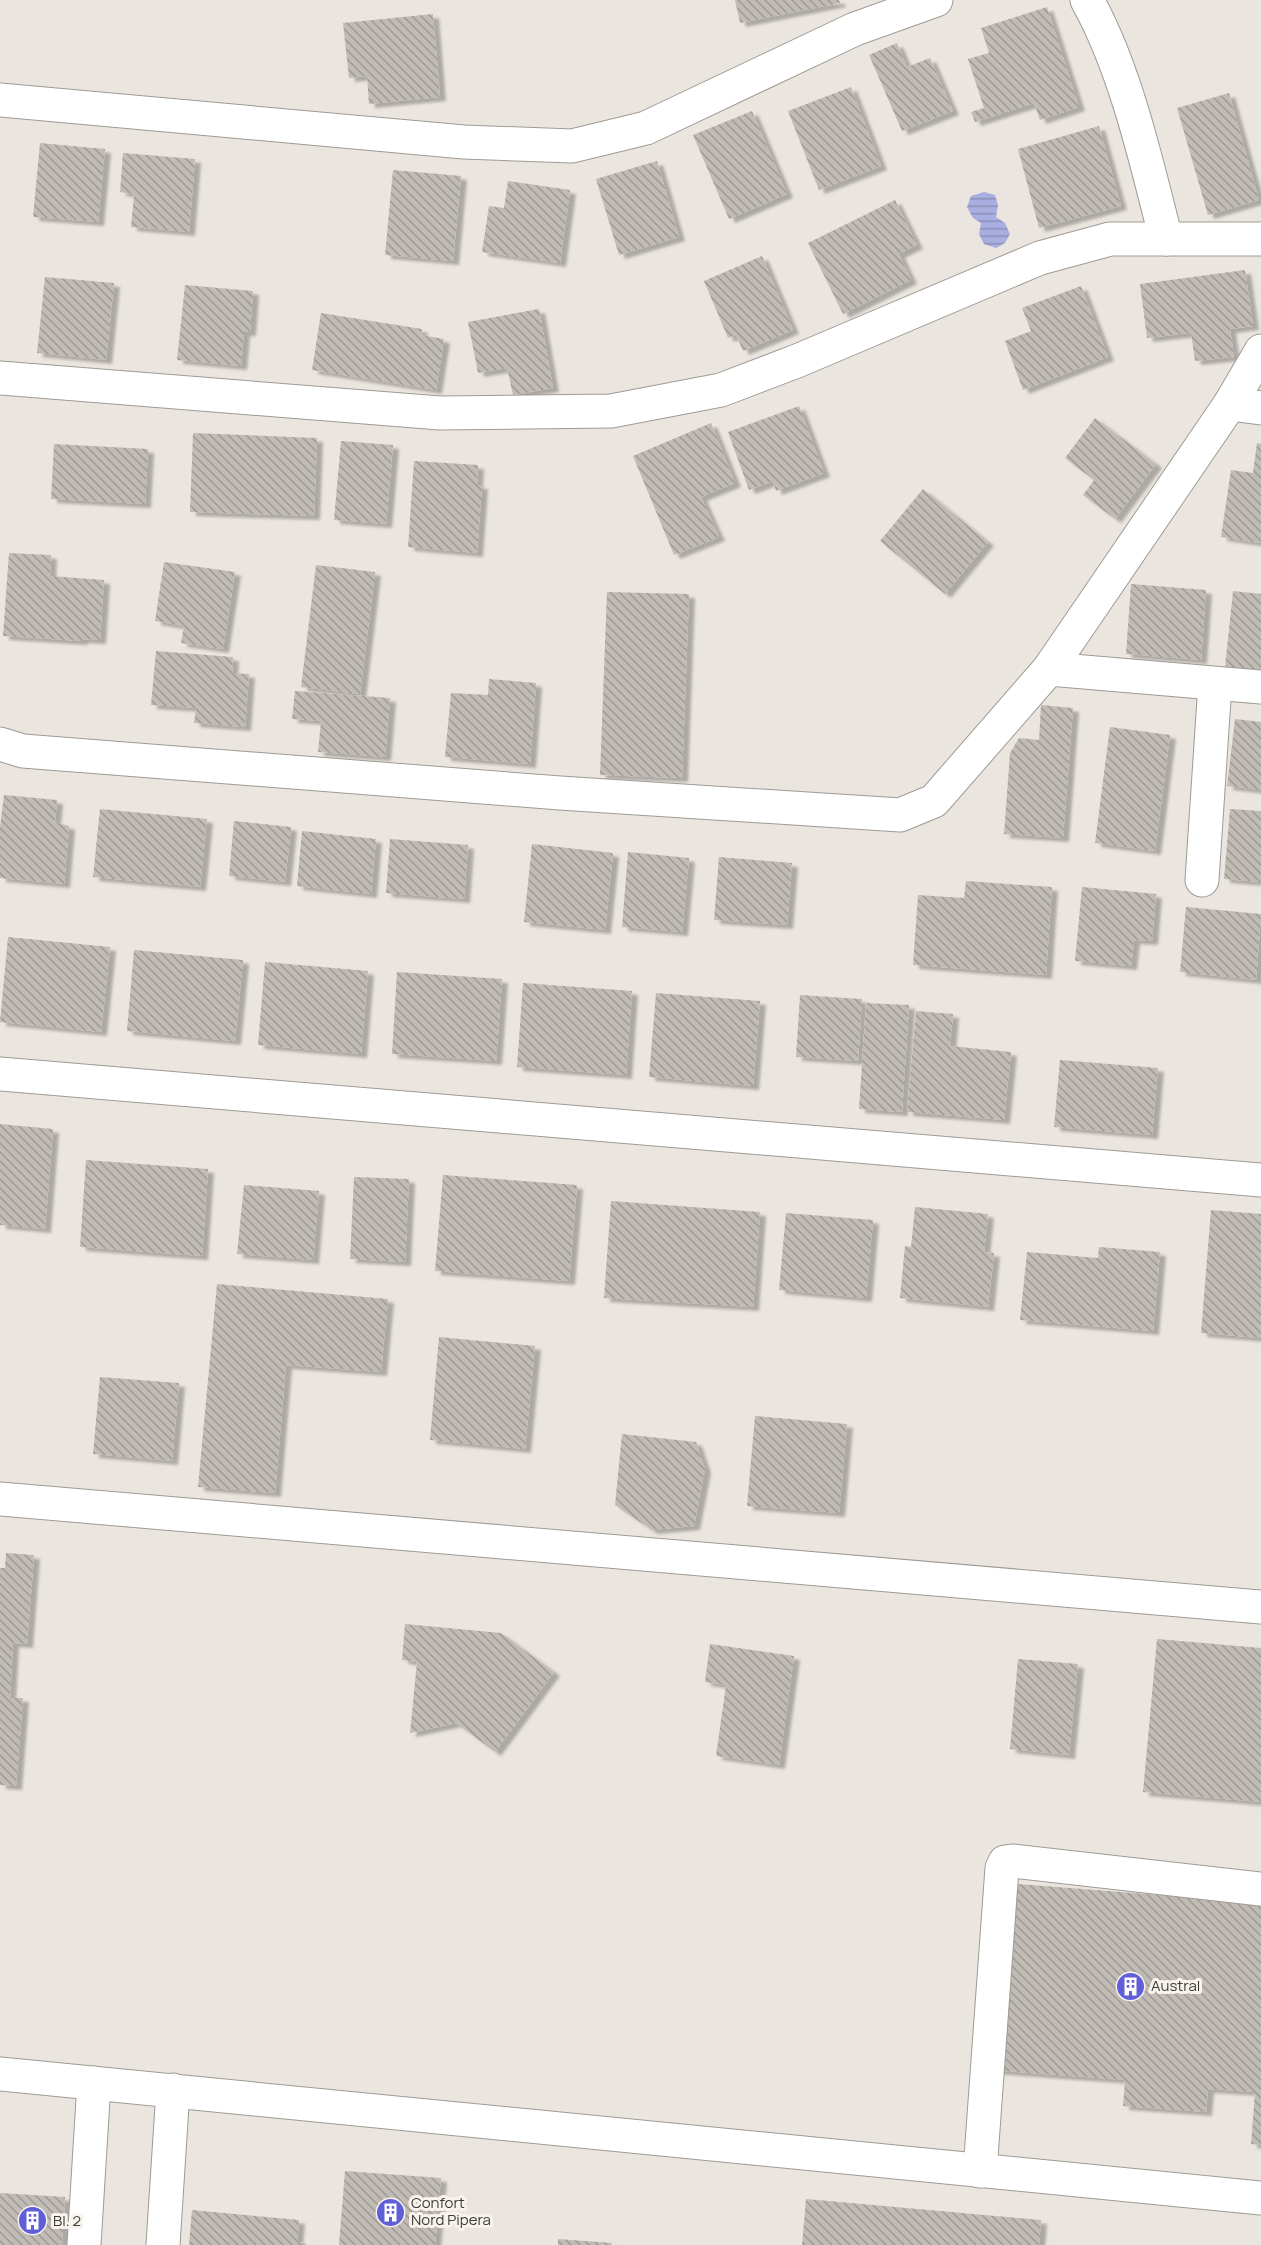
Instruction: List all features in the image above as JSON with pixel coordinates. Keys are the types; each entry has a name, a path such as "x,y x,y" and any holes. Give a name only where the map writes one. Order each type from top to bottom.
{"street":[{"path":"0,100 464,142 572,146 646,128 855,29 936,0"},
{"path":"1087,0 1104,32 1146,159 1166,239"},
{"path":"0,378 440,412 611,411 721,390 797,361 1040,258 1073,247 1110,239 1261,239"},
{"path":"0,744 23,751 58,754 560,793 900,815 934,801 1049,669 1245,406 1261,351"},
{"path":"1049,669 1261,687"},
{"path":"1202,880 1215,684"},
{"path":"0,1074 1261,1180"},
{"path":"0,1499 1261,1607"},
{"path":"980,2171 1001,1879 1005,1862 1261,1889"},
{"path":"0,2074 1261,2198"},
{"path":"84,2245 94,2083"},
{"path":"163,2245 173,2091"}],"water":[{"path":"984,192 995,195 998,205 996,217 1005,223 1010,234 1005,243 996,248 984,244 979,234 981,223 973,218 967,207 971,196"}],"building":[{"path":"735,0 839,0 840,3 740,23"},
{"path":"1047,7 1079,107 1040,120 1034,103 975,122 971,112 984,108 968,59 989,53 981,28"},
{"path":"433,14 440,97 369,104 367,76 349,78 343,23"},
{"path":"897,43 907,67 930,58 953,111 902,131 869,55"},
{"path":"851,87 881,166 819,190 788,111"},
{"path":"1229,93 1259,200 1208,215 1177,108"},
{"path":"752,111 787,194 729,219 693,135"},
{"path":"1099,126 1121,206 1039,228 1018,149"},
{"path":"40,143 105,149 98,222 33,217"},
{"path":"123,153 195,159 189,232 131,227 134,194 120,192"},
{"path":"657,161 679,237 619,255 596,179"},
{"path":"393,170 461,176 453,261 385,255"},
{"path":"508,181 570,190 560,263 482,252 489,206 504,208"},
{"path":"895,200 917,245 899,254 911,280 843,314 808,243"},
{"path":"762,256 793,330 743,351 736,335 728,338 704,281"},
{"path":"1245,270 1253,326 1230,329 1234,357 1195,361 1191,333 1147,338 1140,284"},
{"path":"45,277 114,283 106,360 37,353"},
{"path":"185,285 253,291 250,332 244,332 241,366 177,360"},
{"path":"1081,286 1108,357 1023,390 1005,341 1031,331 1022,308"},
{"path":"539,309 553,388 513,395 507,368 478,373 468,322"},
{"path":"321,313 422,329 421,335 444,339 436,390 312,370"},
{"path":"799,406 824,473 776,491 773,481 749,490 728,432"},
{"path":"1095,418 1156,464 1115,519 1083,495 1094,480 1065,458"},
{"path":"711,423 735,483 701,497 719,537 674,555 633,456"},
{"path":"193,433 317,438 314,516 190,512"},
{"path":"341,441 393,445 386,524 334,520"},
{"path":"1257,443 1261,444 1261,543 1221,537 1231,470 1253,473"},
{"path":"54,444 148,449 145,504 51,499"},
{"path":"414,461 478,465 477,485 482,485 477,553 408,547"},
{"path":"923,489 988,542 945,594 880,541"},
{"path":"9,553 51,555 50,576 104,580 100,640 3,636"},
{"path":"164,562 235,572 223,649 181,643 184,626 155,621"},
{"path":"316,565 375,572 360,694 301,687"},
{"path":"1131,584 1206,590 1201,660 1126,654"},
{"path":"1233,591 1261,594 1261,670 1225,667"},
{"path":"607,592 689,594 682,778 600,775"},
{"path":"156,651 233,657 232,673 249,674 245,727 194,723 196,708 151,705"},
{"path":"489,679 536,683 530,764 445,757 451,693 488,695"},
{"path":"295,691 390,698 385,757 318,752 321,721 292,719"},
{"path":"1041,705 1073,708 1063,838 1004,834 1010,753 1019,738 1039,740"},
{"path":"1235,719 1261,722 1261,790 1227,786"},
{"path":"1110,727 1170,735 1155,851 1095,843"},
{"path":"4,795 57,800 55,822 69,826 64,884 0,878 0,827"},
{"path":"100,809 207,819 200,887 93,877"},
{"path":"1230,809 1261,811 1261,882 1224,879"},
{"path":"234,821 291,827 285,882 229,876"},
{"path":"302,831 376,839 371,894 297,886"},
{"path":"390,839 468,845 464,899 386,893"},
{"path":"532,844 613,853 605,930 524,922"},
{"path":"628,852 689,858 682,932 622,927"},
{"path":"719,857 792,863 787,925 714,920"},
{"path":"966,881 1052,887 1046,975 913,965 918,895 964,898"},
{"path":"1082,887 1156,894 1152,941 1134,940 1131,966 1075,961"},
{"path":"1186,907 1261,914 1256,980 1180,972"},
{"path":"8,937 110,947 101,1032 0,1022"},
{"path":"134,950 243,960 235,1041 127,1031"},
{"path":"265,962 368,971 361,1054 258,1045"},
{"path":"397,972 502,979 496,1061 392,1054"},
{"path":"523,983 632,991 626,1075 517,1067"},
{"path":"656,993 760,1001 753,1086 649,1077"},
{"path":"800,995 862,999 858,1061 796,1057"},
{"path":"866,1003 909,1005 902,1112 859,1109"},
{"path":"916,1011 953,1014 950,1046 1011,1052 1004,1120 907,1112"},
{"path":"1060,1060 1158,1068 1152,1135 1054,1127"},
{"path":"0,1124 53,1129 45,1229 0,1225"},
{"path":"86,1160 208,1169 202,1256 80,1247"},
{"path":"443,1175 577,1185 569,1281 435,1271"},
{"path":"354,1177 409,1179 405,1262 350,1259"},
{"path":"244,1185 319,1191 313,1260 237,1254"},
{"path":"611,1201 760,1212 753,1307 604,1298"},
{"path":"915,1207 988,1214 984,1252 994,1253 988,1307 900,1298 905,1246 911,1247"},
{"path":"1211,1210 1261,1214 1261,1338 1201,1333"},
{"path":"786,1213 873,1220 866,1298 779,1290"},
{"path":"1099,1247 1160,1252 1153,1331 1020,1320 1027,1252 1098,1258"},
{"path":"217,1284 388,1299 381,1372 286,1365 275,1493 198,1487"},
{"path":"439,1337 535,1346 525,1449 430,1440"},
{"path":"100,1377 179,1383 172,1461 93,1454"},
{"path":"755,1416 847,1424 839,1513 747,1506"},
{"path":"622,1434 696,1442 705,1469 694,1526 652,1530 615,1505"},
{"path":"6,1553 34,1555 27,1644 13,1643 10,1698 23,1698 16,1786 0,1785 0,1568 5,1568"},
{"path":"405,1624 501,1633 554,1672 495,1752 456,1723 410,1733 417,1662 402,1660"},
{"path":"1157,1639 1261,1648 1261,1802 1143,1792"},
{"path":"710,1644 794,1656 779,1765 716,1756 726,1685 705,1682"},
{"path":"1018,1659 1078,1664 1069,1755 1010,1749"},
{"name":"Austral","path":"1006,1883 1261,1903 1261,2145 1251,2144 1255,2092 1208,2089 1206,2112 1123,2106 1125,2080 991,2070"},
{"name":"Confort Nord Pipera","path":"345,2171 441,2178 435,2245 339,2245"},
{"name":"Bl. 2","path":"0,2193 65,2197 62,2245 0,2245"},
{"path":"806,2199 1041,2220 1039,2245 802,2245"},
{"path":"192,2210 299,2220 297,2242 306,2243 305,2245 189,2245"},
{"path":"558,2239 612,2243 611,2245 558,2245"}],"place":[{"name":"Austral","path":"1130,1986"},
{"name":"Confort Nord Pipera","path":"390,2212"},
{"name":"Bl. 2","path":"32,2221"}]}
